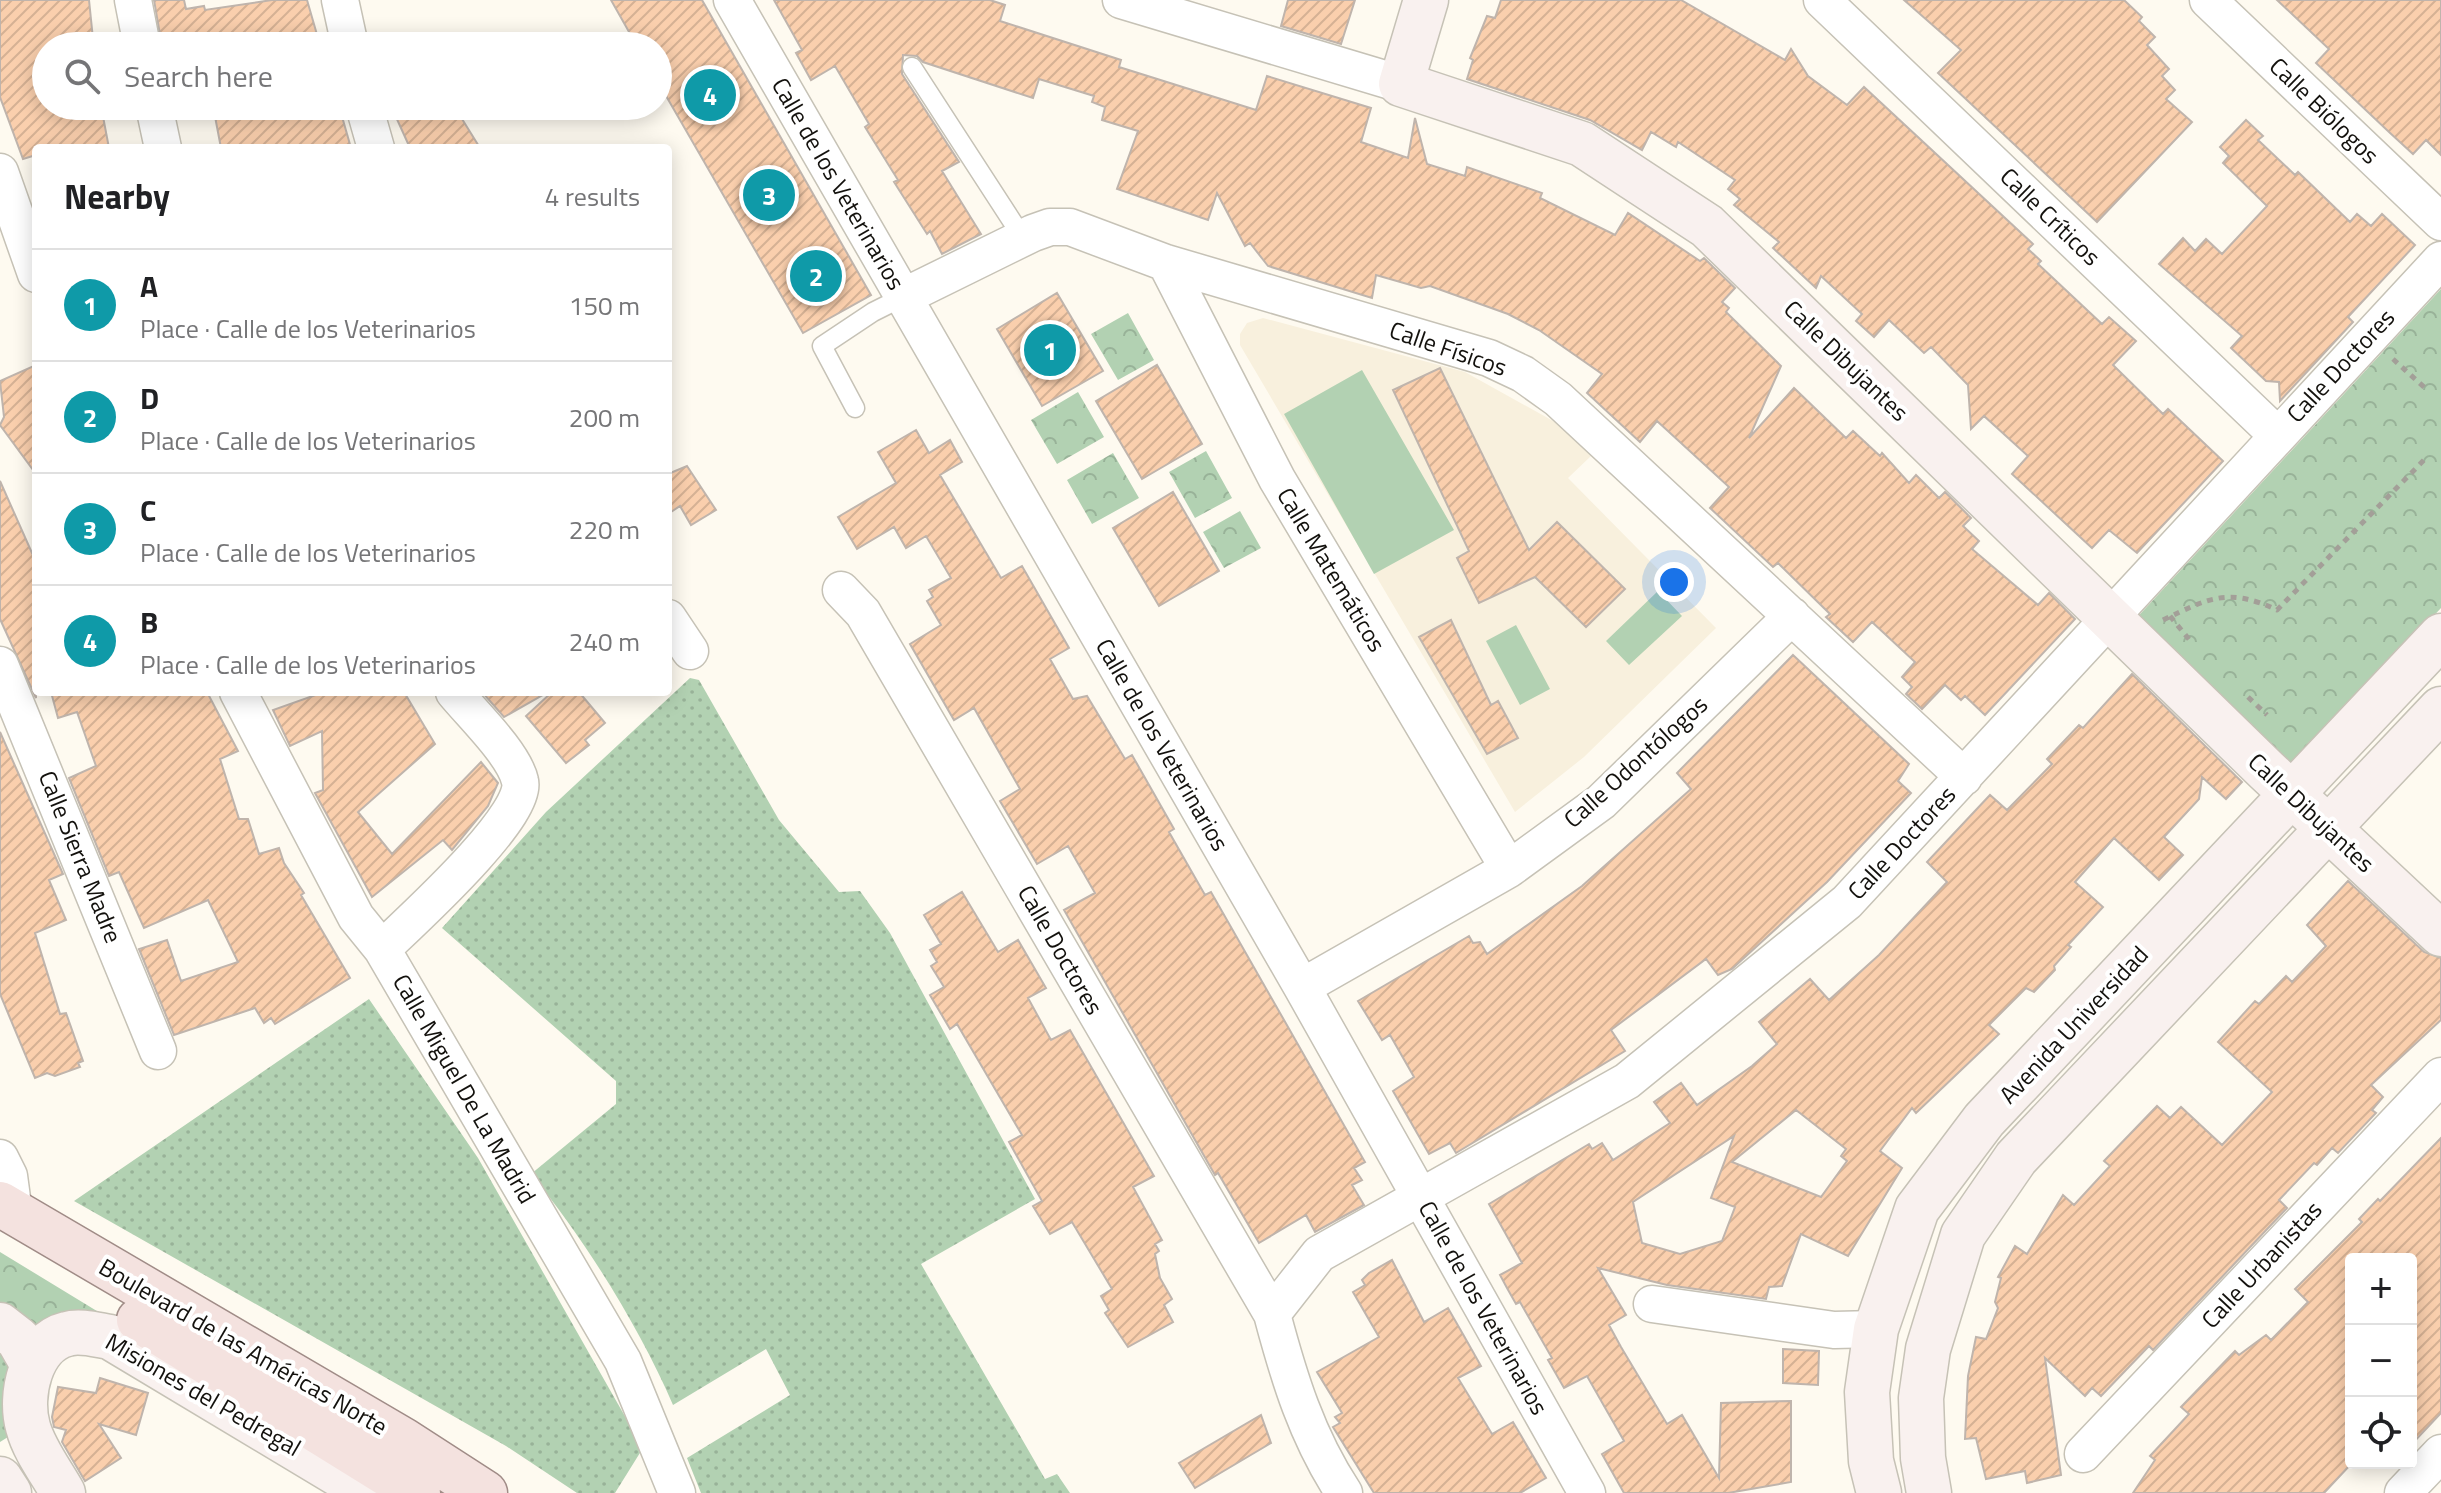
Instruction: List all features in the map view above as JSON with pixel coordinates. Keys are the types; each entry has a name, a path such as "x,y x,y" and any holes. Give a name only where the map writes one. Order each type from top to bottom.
{"main road":[{"name":"Boulevard de las Américas Norte","path":"5,1217 418,1493"},
{"name":"Boulevard de las Américas Norte","path":"5,1217 389,1432 485,1493"}],"street":[{"path":"133,0 139,32"},
{"path":"340,0 347,32"},
{"name":"Calle de los Veterinarios","path":"732,0 1302,987 1587,1493"},
{"name":"Calle Dibujantes","path":"1121,0 1401,84 1582,144 1707,226 2107,617 2441,934"},
{"path":"1401,84 1426,0"},
{"name":"Calle Críticos","path":"1822,0 2277,435"},
{"name":"Calle Biólogos","path":"2208,0 2441,222"},
{"path":"157,120 162,144"},
{"path":"368,120 375,144"},
{"path":"0,172 32,263"},
{"name":"Calle Físicos","path":"903,297 1023,238 1050,227 1070,227 1166,263 1489,358 1523,374 1558,399 1964,777"},
{"name":"Calle Doctores","path":"1272,1314 1319,1254 1422,1199 1627,1081 1847,902 2107,617 2441,260"},
{"name":"Calle Matemáticos","path":"1166,263 1277,479 1509,869"},
{"name":"Calle Doctores","path":"841,590 870,624 1272,1314 1286,1366 1317,1452 1344,1493"},
{"name":"Calle Odontólogos","path":"1302,987 1509,869 1601,802 1792,616"},
{"path":"672,624 690,651"},
{"name":"Avenida Universidad","path":"1879,1493 1871,1461 1867,1392 1876,1329 1917,1209 1984,1120 2441,636"},
{"name":"Calle Sierra Madre","path":"0,665 158,1051"},
{"name":"Calle Miguel De La Madrid","path":"240,696 356,917 382,949 623,1361 677,1493"},
{"path":"382,949 477,855 518,802 521,782 509,760 457,696"},
{"name":"Avenida Universidad","path":"1929,1493 1923,1458 1921,1398 1928,1349 1963,1235 2016,1158 2441,709"},
{"name":"Calle Urbanistas","path":"2083,1454 2441,1076"},
{"path":"0,1158 9,1176 5,1217"},
{"path":"1652,1304 1834,1330 1876,1329"},
{"path":"0,1325 18,1339 33,1365 24,1399 28,1430 63,1493"},
{"name":"Misiones del Pedregal","path":"33,1365 46,1345 67,1334 110,1337 370,1493"},
{"path":"2403,1493 2441,1453"},
{"path":"0,1479 9,1493"}],"lane":[{"path":"912,67 1023,238"},
{"path":"855,408 822,346 873,312 903,297"}],"path":[{"path":"2387,355 2425,388"},
{"path":"2159,621 2213,598 2248,597 2277,610 2426,458"}],"shaded area":[{"path":"1263,318 1465,372 1555,422 1591,456 1568,478 1716,628 1584,757 1515,812 1240,345 1240,334 1247,323"}],"green space":[{"path":"2441,289 2441,608 2288,772 2130,625"},
{"path":"1128,313 1154,360 1118,380 1091,334"},
{"path":"1362,370 1454,530 1374,574 1284,414"},
{"path":"1078,392 1104,437 1057,464 1031,420"},
{"path":"1206,451 1232,498 1195,518 1169,472"},
{"path":"1113,453 1139,498 1092,524 1067,480"},
{"path":"1240,511 1261,548 1224,568 1203,532"},
{"path":"1658,591 1682,616 1629,665 1606,641"},
{"path":"1516,625 1550,689 1520,705 1486,641"},
{"path":"690,678 699,680 779,820 839,892 860,891 890,933 1035,1199 921,1264 1045,1479 1057,1474 1070,1493 701,1493 687,1458 790,1395 766,1349 673,1405 610,1285 571,1226 531,1174 616,1104 616,1081 442,928 546,812"},
{"path":"369,999 478,1158 643,1448 615,1493 577,1493 506,1446 74,1201"},
{"path":"0,1252 110,1319 58,1316 35,1326 0,1313"},
{"path":"0,1345 14,1368 4,1412 8,1437 0,1442"}],"building":[{"path":"0,0 89,0 92,32 32,32 32,120 104,120 108,144 32,144 32,156 23,159 0,97"},
{"path":"154,0 184,0 186,9 204,6 205,10 272,0 307,0 316,32 160,32"},
{"path":"611,0 702,0 871,295 803,333 672,106 672,32 629,32"},
{"path":"774,0 990,0 1005,5 1000,21 1121,60 1119,67 1256,110 1267,76 1371,108 1361,142 1408,158 1415,118 1427,164 1465,176 1467,167 1542,193 1540,198 1615,235 1628,213 1700,261 1704,258 1735,288 1722,302 1729,308 1726,312 1781,366 1749,438 1794,388 1846,438 1853,431 1880,456 1882,453 1909,483 1916,475 1939,498 1945,492 1971,518 1963,526 1979,541 1972,549 2038,605 2049,593 2075,619 1985,715 1965,696 1961,700 1945,685 1922,709 1906,694 1912,687 1902,677 1915,662 1872,622 1853,642 1826,617 1830,614 1778,563 1773,567 1710,508 1729,487 1657,421 1640,442 1587,393 1602,374 1539,330 1508,314 1430,286 1421,288 1376,275 1372,298 1268,266 1250,243 1245,246 1217,193 1208,220 1117,189 1138,131 1102,120 1105,107 1092,102 1094,96 1039,79 1033,98 923,62 917,56 903,55 902,74 959,162 942,171 981,234 942,254 930,231 927,234 894,182 898,180 865,127 869,124 835,66 811,80 796,53 802,50"},
{"path":"1288,0 1355,0 1341,44 1281,26"},
{"path":"1501,0 1681,0 1785,60 1791,49 1808,76 1847,105 1864,87 2033,244 2028,249 2041,261 2038,264 2102,324 2109,317 2136,341 2113,365 2163,414 2168,409 2223,461 2137,553 2109,530 2092,548 2012,474 2028,456 1984,416 1971,429 1968,385 1931,347 1924,353 1889,320 1874,337 1856,321 1862,314 1821,276 1816,288 1773,248 1779,242 1734,205 1740,199 1728,189 1735,180 1678,142 1676,147 1651,132 1642,150 1590,120 1467,79 1473,60 1470,58 1487,16 1495,18"},
{"path":"1904,0 2124,0 2142,17 2139,21 2155,37 2147,45 2169,69 2162,76 2175,90 2166,99 2192,122 2097,222 1938,73 1961,50"},
{"path":"2277,0 2441,0 2441,155 2426,140 2413,154 2389,132 2316,63 2329,49"},
{"path":"216,120 343,120 350,144 220,144"},
{"path":"397,120 463,120 478,144 408,144"},
{"path":"2246,120 2263,136 2258,140 2295,175 2298,172 2350,222 2357,214 2371,226 2382,214 2415,245 2348,317 2353,322 2280,401 2279,382 2266,381 2231,348 2242,336 2159,264 2183,238 2195,251 2206,239 2222,254 2267,206 2223,163 2229,156 2220,147"},
{"path":"1057,293 1103,371 1042,406 997,329"},
{"path":"1157,365 1202,444 1142,479 1096,401"},
{"path":"32,367 32,469 0,425 4,417 0,381"},
{"path":"1440,368 1529,550 1557,522 1625,589 1586,627 1535,577 1479,603 1457,558 1469,551 1393,390"},
{"path":"916,430 929,453 950,440 962,462 940,475 1001,578 1022,566 1069,648 1050,659 1073,699 1087,696 1125,759 1132,755 1174,829 1169,832 1205,895 1211,892 1365,1162 1354,1168 1362,1180 1352,1185 1364,1205 1315,1232 1306,1215 1259,1243 1218,1173 1215,1175 1064,910 1095,893 1068,846 1037,864 1000,801 1020,789 974,708 954,720 910,644 941,625 927,601 933,597 929,590 951,578 926,536 906,548 894,527 857,549 838,517 896,483 878,452"},
{"path":"687,466 716,510 691,525 680,506 672,511 672,472"},
{"path":"0,481 32,553 32,689 0,619"},
{"path":"1173,492 1219,571 1159,606 1113,528"},
{"path":"1451,620 1491,705 1498,701 1518,738 1487,754 1419,637"},
{"path":"1793,655 1909,764 1898,781 1911,793 1827,882 1732,969 1718,975 1706,959 1611,1030 1625,1051 1456,1153 1450,1143 1429,1154 1393,1091 1414,1077 1390,1035 1382,1040 1358,1001 1469,936 1473,943 1480,942 1487,954 1582,886 1691,789 1677,773"},
{"path":"2132,674 2242,782 2226,799 2202,777 2199,799 2164,837 2183,855 2159,880 2114,838 2075,882 2103,907 2068,945 2071,947 2054,966 2055,970 2034,992 2026,988 1989,1025 1999,1034 1916,1113 1912,1108 1880,1151 1902,1168 1848,1256 1801,1234 1782,1286 1769,1287 1766,1299 1667,1285 1598,1268 1626,1315 1609,1325 1621,1347 1667,1424 1682,1415 1719,1478 1721,1403 1791,1401 1791,1482 1728,1493 1624,1493 1602,1454 1624,1441 1587,1376 1564,1388 1548,1360 1552,1358 1520,1302 1516,1304 1500,1275 1522,1263 1489,1204 1589,1144 1592,1149 1602,1143 1613,1160 1670,1123 1654,1102 1681,1083 1697,1105 1752,1066 1777,1044 1759,1022 1810,979 1829,1000 1879,955 1947,882 1927,862 1990,795 2007,810 2052,764 2047,759 2079,725 2083,728","holes":["1796,1110 1846,1149 1841,1156 1847,1161 1821,1197 1732,1162","1734,1136 1711,1198 1735,1207 1722,1241 1680,1254 1642,1243 1633,1202"]},
{"path":"52,696 209,696 238,751 220,759 239,819 248,819 259,854 279,848 284,863 304,893 301,895 350,978 275,1024 271,1018 264,1023 255,1008 174,1035 139,949 167,940 181,981 238,962 208,900 144,928 119,872 109,876 69,778 96,766 77,712 58,718"},
{"path":"313,696 406,696 435,744 358,812 392,854 481,762 498,783 488,806 452,850 443,840 372,897 315,793 323,790 322,731 290,746 273,710"},
{"path":"486,696 541,696 504,717"},
{"path":"548,696 582,696 605,723 585,740 589,745 566,763 526,716"},
{"path":"0,732 63,874 49,880 66,920 35,933 60,1014 66,1013 83,1061 78,1063 80,1067 55,1076 47,1073 35,1078 0,994"},
{"path":"2348,881 2424,952 2441,958 2441,1020 2371,1085 2383,1097 2372,1110 2376,1113 2338,1153 2332,1148 2317,1165 2314,1163 2279,1200 2287,1208 2153,1350 2149,1346 2101,1396 2092,1388 2085,1396 2045,1358 2061,1475 2027,1483 2025,1471 1986,1479 1976,1438 1965,1439 1968,1376 1976,1337 1986,1339 1998,1308 1995,1302 2001,1278 1998,1277 2015,1246 2027,1254 2063,1195 2074,1205 2110,1166 2104,1161 2157,1106 2170,1118 2181,1107 2222,1145 2272,1092 2218,1042 2255,1001 2259,1004 2286,976 2292,982 2326,946 2307,925"},
{"path":"962,892 998,952 1018,940 1046,988 1028,998 1051,1040 1070,1030 1154,1176 1133,1187 1162,1240 1155,1244 1159,1251 1155,1254 1160,1278 1172,1299 1164,1305 1173,1322 1128,1347 1105,1313 1109,1310 1101,1296 1112,1289 1072,1222 1050,1234 1033,1206 1042,1201 1009,1142 1022,1135 957,1024 950,1029 930,995 944,987 931,966 937,962 930,950 941,944 924,915"},
{"path":"2441,1138 2441,1413 2417,1439 2417,1253 2345,1253 2346,1469 2324,1493 2133,1493 2155,1460 2150,1456 2189,1414 2181,1407 2235,1351 2239,1355 2266,1335 2271,1340 2308,1302 2295,1289 2362,1222 2359,1219 2378,1199 2380,1201"},
{"path":"1392,1260 1424,1322 1448,1308 1481,1366 1458,1378 1492,1434 1513,1422 1546,1478 1520,1493 1374,1493 1333,1427 1340,1423 1335,1417 1342,1413 1317,1372 1379,1337 1353,1292 1365,1285 1362,1280 1369,1273"},
{"path":"1783,1349 1819,1351 1818,1385 1783,1383"},
{"path":"100,1378 148,1393 136,1435 99,1424 121,1458 85,1481 62,1442 66,1430 54,1427 52,1417 58,1387 96,1393"},
{"path":"1261,1415 1271,1443 1195,1488 1179,1463"}],"place":[{"name":"B","path":"710,95"},
{"name":"C","path":"769,195"},
{"name":"D","path":"816,276"},
{"name":"A","path":"1050,350"}]}
